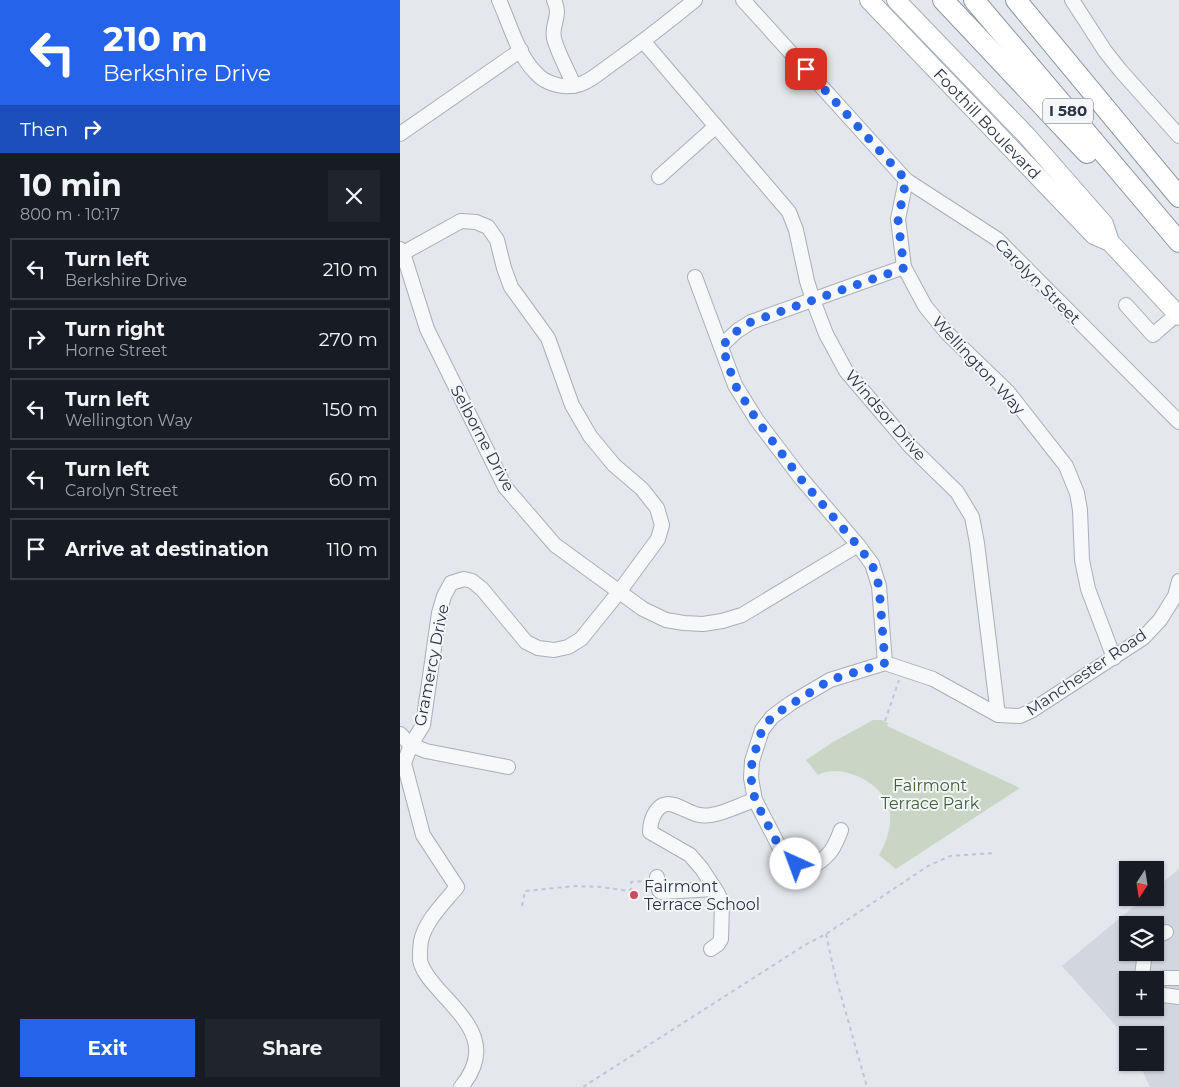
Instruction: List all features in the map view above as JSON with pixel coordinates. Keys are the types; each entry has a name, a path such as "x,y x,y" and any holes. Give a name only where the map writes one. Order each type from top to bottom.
{"highway":[{"path":"943,0 1087,152 1162,222"},
{"name":"I 580","path":"974,0 1179,242"},
{"name":"I 580","path":"1016,0 1179,197"}],"main road":[{"name":"Foothill Boulevard","path":"869,0 1094,235 1110,242 1178,315"},
{"name":"Foothill Boulevard","path":"896,0 1027,136 1104,224 1110,242"}],"street":[{"path":"500,0 521,50 533,71 545,81 561,86 574,86 587,81 644,42 695,0"},
{"path":"554,0 558,14 554,28 554,38 574,86"},
{"name":"Carolyn Street","path":"743,0 906,180 997,239 1179,422"},
{"path":"1072,0 1090,30 1115,64 1179,136"},
{"name":"Windsor Drive","path":"644,42 789,212 796,230 813,300 826,334 846,371 910,446 957,492 972,517 998,716"},
{"path":"400,134 521,50"},
{"path":"658,177 715,127"},
{"name":"Wellington Way","path":"906,180 898,220 904,268 925,306 947,333 1008,392 1066,466 1077,493 1080,510 1082,560 1088,589 1114,658"},
{"name":"Gramercy Drive","path":"402,251 461,221 476,222 488,227 497,240 511,287 548,338 572,405 590,436 614,465 642,489 657,508 662,525 658,539 619,592 580,639 568,647 554,650 538,648 526,642 482,589 472,581 464,580 451,583 444,596 439,613 423,725 411,745"},
{"name":"Selborne Drive","path":"402,251 427,329 505,487 555,545 644,609 666,620 684,623 703,624 722,621 742,615 858,546"},
{"path":"722,346 737,331 751,322 904,268"},
{"path":"694,277 722,346 735,385 756,419 800,478 872,564 879,586 885,663"},
{"path":"1126,305 1153,335 1178,315"},
{"name":"Manchester Road","path":"998,716 1020,716 1032,710 1143,638 1160,620 1175,596 1179,582"},
{"path":"841,830 835,846 828,856 814,866 796,864 784,856 755,800 751,778 752,761 762,730 772,717 830,680 885,663 933,679 998,716"},
{"path":"400,734 411,745 426,751 508,767"},
{"path":"411,745 404,763 424,835 457,887 430,920 421,940 420,961 428,978 464,1017 476,1037 476,1057 470,1077 461,1087"},
{"path":"711,949 721,939 722,903 702,869 690,855 650,832 652,815 659,808 669,804 675,805 694,815 711,815 755,800"},
{"path":"657,879 658,890 661,892 715,889"},
{"path":"1164,978 1179,978"},
{"path":"1164,995 1179,997"}],"path":[{"path":"884,722 904,668"},
{"path":"583,1087 805,945 826,934 928,866 950,856 996,853"},
{"path":"522,906 525,891 575,886 629,891 632,890 631,882 657,879"},
{"path":"826,934 834,971 867,1087"}],"shaded area":[{"path":"1179,869 1179,1087 1150,1087 1143,1071 1164,1071 1164,1026 1119,1026 1119,1029 1062,966 1119,919 1119,961 1164,961 1164,916 1122,916 1134,906 1164,906 1164,882"}],"green space":[{"name":"Fairmont Terrace Park","path":"873,720 881,720 888,723 887,726 1020,788 896,869 879,855 890,826 889,807 885,798 869,782 848,773 838,771 818,775 806,760 833,742"}],"place":[{"name":"Fairmont Terrace School","path":"634,895"}],"route":[{"path":"796,864 784,856 755,800 751,778 752,761 762,730 772,717 830,680 885,663 879,586 872,564 800,478 756,419 735,385 722,346 737,331 751,322 904,268 898,220 906,180 806,69"}]}
